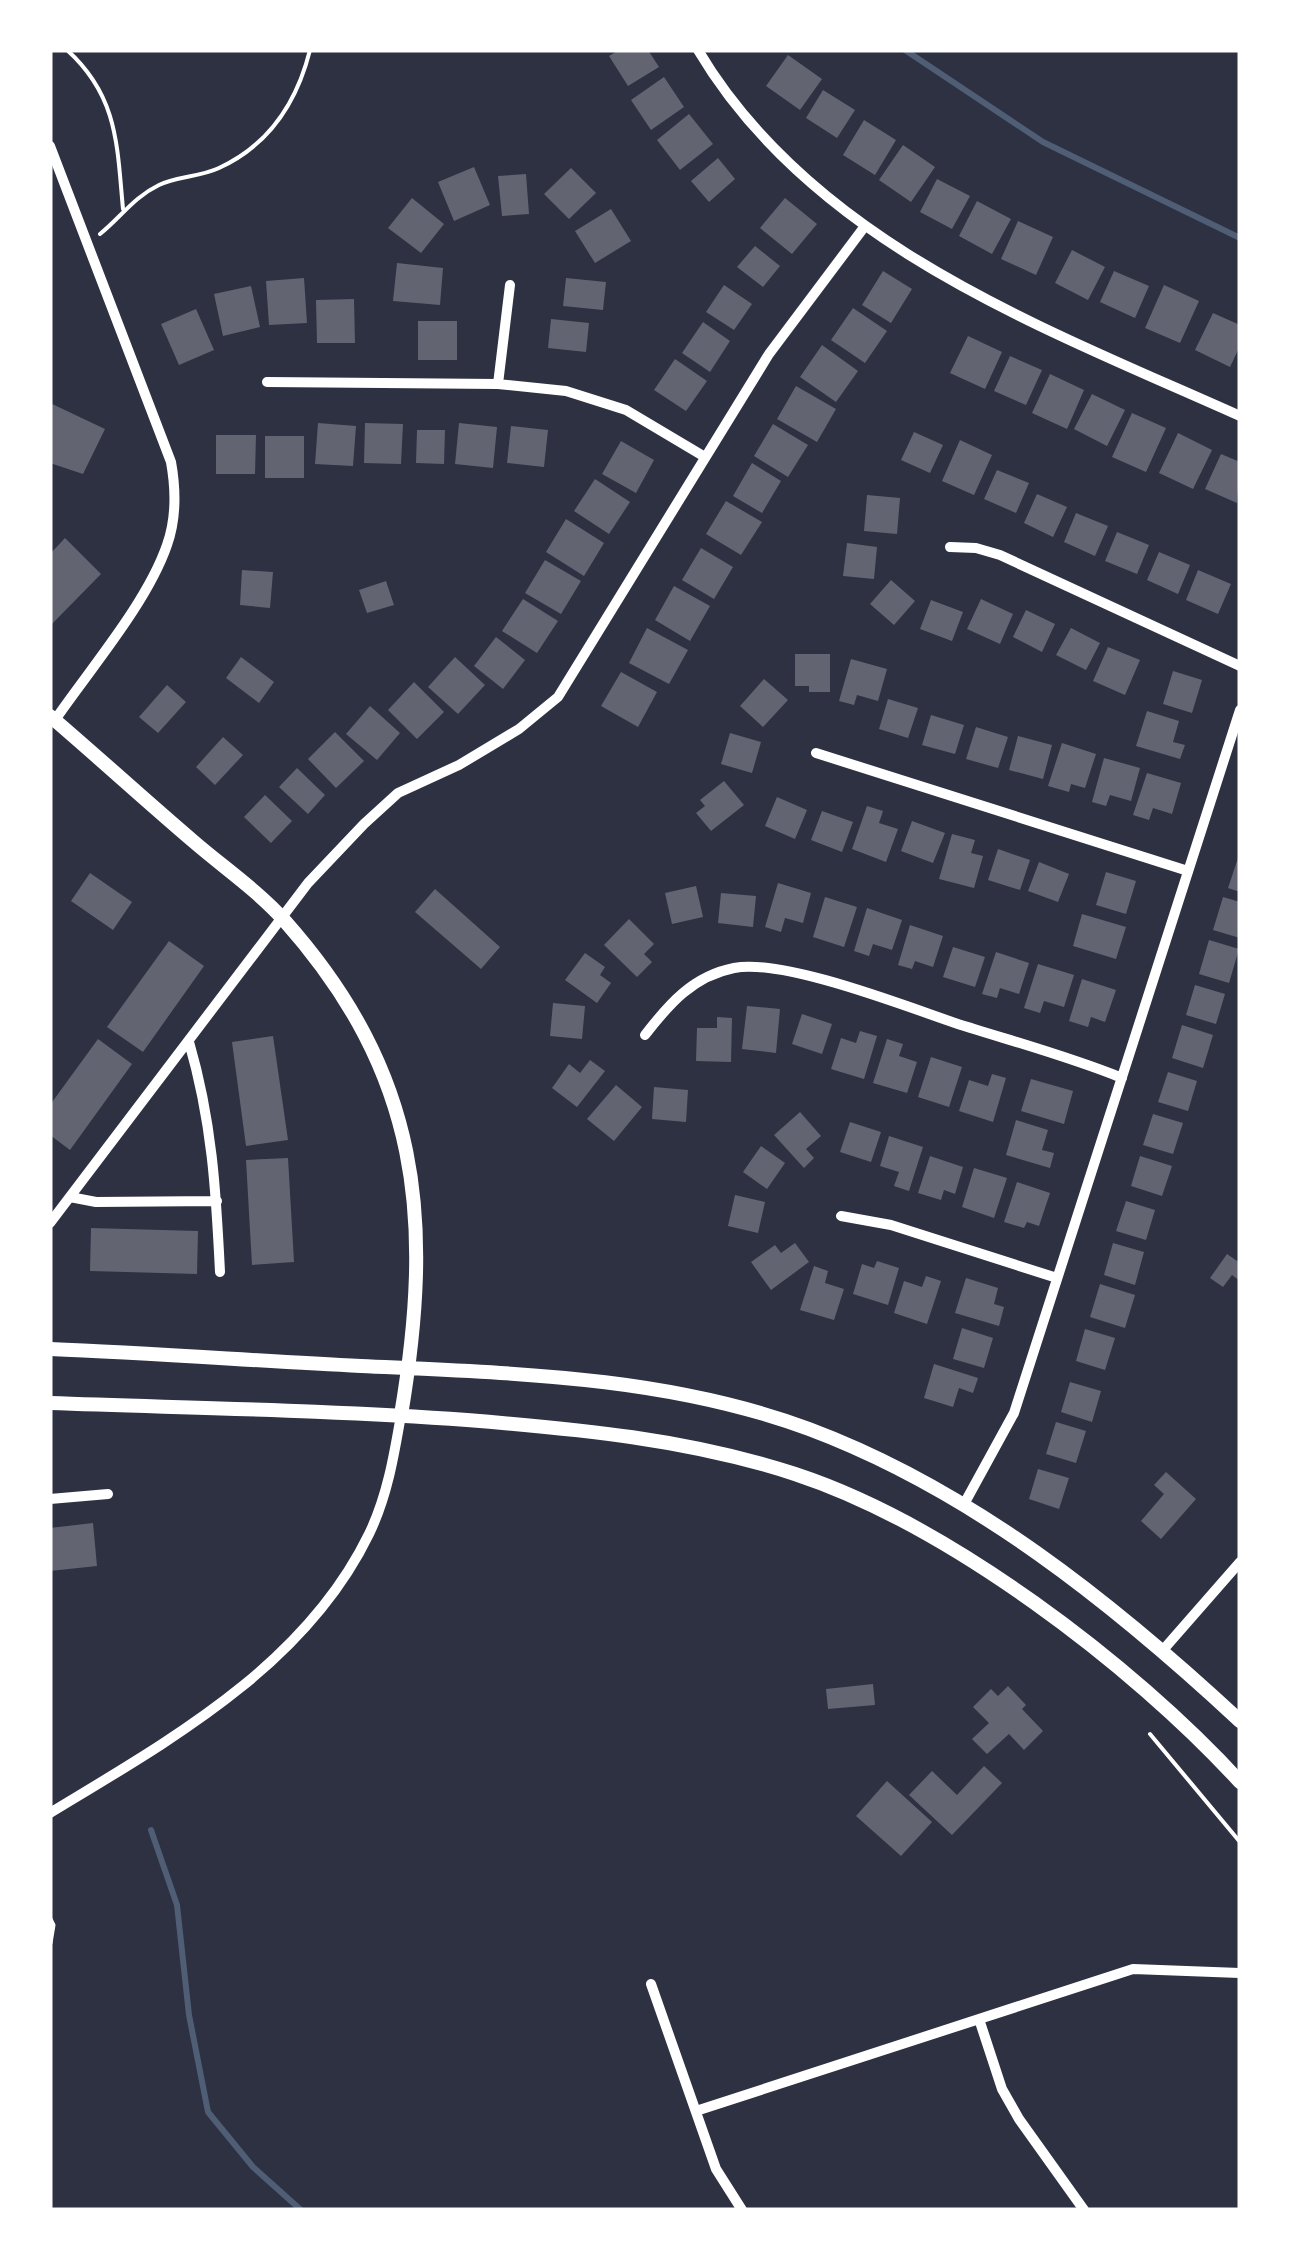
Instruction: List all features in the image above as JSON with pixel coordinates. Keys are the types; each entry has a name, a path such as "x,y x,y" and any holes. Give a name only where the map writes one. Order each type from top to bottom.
{"main road":[{"path":"52,718 282,918 367,1036 396,1104 407,1146 416,1219 409,1368 401,1415"},
{"path":"50,1349 607,1382 750,1410 852,1447 964,1506 1096,1596 1163,1650 1240,1721"},
{"path":"50,1403 401,1415 633,1436 714,1452 794,1474 857,1497 944,1544 1095,1649 1240,1782"}],"street":[{"path":"698,50 736,108 759,134 865,226 909,256 996,305 1240,416"},
{"path":"50,146 171,462 176,490 167,546 153,576 52,718"},
{"path":"50,1223 330,859 398,793 459,765 519,729 558,697 769,354 865,226"},
{"path":"498,384 510,285"},
{"path":"268,382 498,384 566,391 626,410 705,457"},
{"path":"950,547 976,548 1000,555 1240,666"},
{"path":"964,1506 1014,1412 1240,710"},
{"path":"816,752 1188,871"},
{"path":"645,1035 673,1000 705,977 736,967 766,967 834,984 1122,1078"},
{"path":"189,1042 209,1119 220,1272"},
{"path":"70,1196 96,1202 217,1201"},
{"path":"841,1216 891,1226 1057,1278"},
{"path":"50,1813 156,1749 279,1656 350,1568 371,1530 390,1478 401,1415"},
{"path":"50,1499 108,1494"},
{"path":"1163,1650 1240,1562"},
{"path":"696,2111 1133,1970 1240,1973"},
{"path":"652,1984 716,2170 742,2210"},
{"path":"979,2019 1002,2088 1018,2120 1084,2210"}],"lane":[{"path":"50,1920 50,1942"}],"path":[{"path":"67,50 102,88 112,118 123,212"},
{"path":"89,244 135,198 163,183 216,170 256,147 291,104 310,50"},
{"path":"1150,1734 1240,1842"}],"building":[{"path":"619,50 648,50 659,67 628,86 609,56"},
{"path":"788,55 822,79 800,110 766,86"},
{"path":"664,77 684,107 651,130 631,100"},
{"path":"823,90 855,110 837,138 806,118"},
{"path":"689,114 713,144 680,170 657,140"},
{"path":"864,120 896,140 875,175 843,155"},
{"path":"903,145 935,167 911,202 879,180"},
{"path":"718,158 735,179 709,202 691,181"},
{"path":"474,167 490,205 454,221 438,182"},
{"path":"571,168 596,193 569,219 544,194"},
{"path":"526,174 529,214 502,216 498,176"},
{"path":"937,179 970,196 952,229 920,212"},
{"path":"412,198 444,224 421,253 388,228"},
{"path":"785,198 817,224 792,254 760,228"},
{"path":"977,201 1011,219 992,254 959,236"},
{"path":"611,209 631,241 595,263 575,231"},
{"path":"1018,221 1053,237 1036,275 1001,259"},
{"path":"755,246 780,266 763,287 737,267"},
{"path":"1072,250 1105,267 1088,300 1055,283"},
{"path":"397,263 443,268 440,305 393,301"},
{"path":"883,271 912,289 891,323 862,305"},
{"path":"1114,271 1149,286 1135,318 1100,302"},
{"path":"304,278 307,323 269,325 266,281"},
{"path":"566,278 606,282 603,310 563,306"},
{"path":"724,285 752,304 734,330 706,312"},
{"path":"1164,285 1199,301 1180,343 1145,328"},
{"path":"251,286 260,327 223,336 214,294"},
{"path":"354,299 355,343 317,343 316,300"},
{"path":"853,308 887,331 865,363 831,340"},
{"path":"196,309 214,350 179,365 161,324"},
{"path":"1213,313 1240,325 1240,346 1230,367 1195,350"},
{"path":"551,319 589,323 586,352 548,348"},
{"path":"418,321 457,321 457,360 418,360"},
{"path":"703,322 730,341 710,372 682,353"},
{"path":"968,336 1002,352 985,389 950,373"},
{"path":"822,345 858,371 836,402 800,377"},
{"path":"1010,356 1042,370 1026,405 994,391"},
{"path":"675,359 707,381 686,411 654,390"},
{"path":"1050,374 1084,390 1067,429 1032,413"},
{"path":"796,386 836,409 817,442 777,419"},
{"path":"1092,394 1125,410 1107,446 1074,429"},
{"path":"50,403 105,429 83,474 50,463"},
{"path":"1132,413 1166,428 1146,472 1112,457"},
{"path":"318,423 356,426 353,466 315,464"},
{"path":"365,423 403,424 401,464 364,463"},
{"path":"459,423 497,427 493,468 455,464"},
{"path":"773,424 808,445 788,477 754,456"},
{"path":"511,426 548,430 544,467 507,463"},
{"path":"417,430 445,430 444,464 416,463"},
{"path":"914,432 943,445 930,473 901,460"},
{"path":"1178,433 1212,450 1193,489 1159,473"},
{"path":"216,435 256,435 255,474 216,474"},
{"path":"265,436 304,436 304,478 265,478"},
{"path":"960,440 992,455 974,495 942,481"},
{"path":"621,441 654,460 636,493 602,474"},
{"path":"1221,454 1240,462 1237,503 1205,489"},
{"path":"752,463 781,481 762,513 733,496"},
{"path":"997,470 1029,483 1016,513 984,499"},
{"path":"595,479 630,502 609,534 574,511"},
{"path":"1037,494 1067,507 1053,537 1024,523"},
{"path":"867,495 900,498 897,534 864,531"},
{"path":"726,501 762,522 741,555 706,534"},
{"path":"1076,513 1108,526 1095,556 1064,542"},
{"path":"566,519 604,543 584,576 546,552"},
{"path":"1117,532 1149,545 1137,574 1105,561"},
{"path":"65,538 101,574 50,626 50,554"},
{"path":"847,543 877,547 874,579 843,576"},
{"path":"701,548 733,567 714,599 682,580"},
{"path":"1159,552 1190,565 1178,594 1147,580"},
{"path":"545,560 581,581 561,614 525,593"},
{"path":"242,570 273,572 270,608 240,605"},
{"path":"1198,570 1231,584 1218,614 1186,600"},
{"path":"891,580 915,601 894,625 870,604"},
{"path":"386,581 394,605 367,613 359,590"},
{"path":"674,586 710,606 690,641 655,620"},
{"path":"523,599 558,621 537,653 502,631"},
{"path":"981,599 1013,614 1000,644 967,629"},
{"path":"931,600 963,612 952,641 920,629"},
{"path":"1026,610 1055,624 1042,652 1013,637"},
{"path":"647,628 688,650 669,684 629,663"},
{"path":"1071,628 1100,643 1086,670 1056,655"},
{"path":"496,637 525,660 503,689 474,666"},
{"path":"1108,647 1140,660 1125,695 1093,681"},
{"path":"795,654 830,654 830,692 809,692 809,686 795,686"},
{"path":"241,657 274,682 259,703 226,678"},
{"path":"455,657 485,685 458,714 428,687"},
{"path":"851,659 887,669 878,701 857,695 854,705 839,701"},
{"path":"1173,671 1202,680 1192,713 1163,704"},
{"path":"621,672 657,692 638,727 601,706"},
{"path":"764,679 788,700 763,727 740,706"},
{"path":"414,682 444,712 417,739 388,710"},
{"path":"167,685 186,702 158,733 139,717"},
{"path":"888,699 918,708 908,738 879,729"},
{"path":"370,706 400,733 377,760 346,734"},
{"path":"1147,711 1179,721 1173,742 1185,745 1180,759 1136,746"},
{"path":"931,715 964,725 955,754 922,745"},
{"path":"976,727 1008,737 998,768 966,759"},
{"path":"335,732 364,761 336,788 308,759"},
{"path":"730,733 761,742 752,773 721,764"},
{"path":"1018,736 1052,745 1043,779 1009,770"},
{"path":"223,737 243,755 215,785 196,767"},
{"path":"1062,743 1096,754 1085,788 1071,784 1069,792 1048,786"},
{"path":"1104,758 1140,768 1131,801 1110,795 1106,806 1092,802"},
{"path":"297,768 325,795 308,814 279,787"},
{"path":"1147,773 1181,783 1172,814 1153,808 1149,820 1133,815"},
{"path":"724,781 744,805 711,831 696,813 705,806 700,800"},
{"path":"265,795 292,821 271,843 244,817"},
{"path":"777,797 807,810 795,839 765,826"},
{"path":"867,806 883,811 879,823 898,829 886,862 852,849"},
{"path":"822,811 853,822 842,852 811,840"},
{"path":"912,821 945,833 933,863 901,851"},
{"path":"952,834 975,840 971,853 983,856 974,888 939,879"},
{"path":"998,849 1030,860 1020,890 988,880"},
{"path":"1240,852 1240,892 1228,888"},
{"path":"1039,862 1069,874 1058,902 1028,891"},
{"path":"1106,872 1136,881 1126,914 1096,905"},
{"path":"90,873 132,902 113,930 71,901"},
{"path":"778,883 811,893 803,923 785,918 781,932 765,927"},
{"path":"696,886 703,917 672,924 665,893"},
{"path":"435,889 500,947 481,969 415,912"},
{"path":"721,893 756,896 753,927 718,923"},
{"path":"825,897 857,907 844,947 813,937"},
{"path":"1223,897 1240,902 1240,938 1213,930"},
{"path":"867,908 902,920 892,950 873,944 869,956 854,951"},
{"path":"1082,914 1126,927 1116,959 1073,946"},
{"path":"629,919 654,944 644,954 652,962 637,977 604,945"},
{"path":"910,925 943,936 933,967 915,961 912,969 898,965"},
{"path":"1209,940 1239,949 1229,983 1199,974"},
{"path":"169,941 204,966 143,1052 107,1027"},
{"path":"953,947 985,957 975,987 943,977"},
{"path":"996,952 1029,963 1019,994 1000,988 997,998 982,994"},
{"path":"585,953 605,967 600,975 611,983 597,1003 565,980"},
{"path":"1038,964 1074,975 1064,1007 1044,1001 1040,1013 1024,1008"},
{"path":"1082,979 1116,990 1105,1022 1091,1017 1088,1027 1069,1021"},
{"path":"1195,985 1225,994 1216,1024 1186,1015"},
{"path":"553,1003 585,1006 582,1039 550,1036"},
{"path":"747,1006 780,1009 776,1053 742,1049"},
{"path":"802,1014 832,1024 822,1054 792,1044"},
{"path":"717,1017 732,1018 731,1062 696,1061 697,1028 717,1028"},
{"path":"1182,1025 1213,1035 1203,1068 1172,1058"},
{"path":"860,1031 877,1036 864,1079 831,1069 841,1038 856,1043"},
{"path":"273,1036 288,1140 246,1146 232,1042"},
{"path":"98,1039 132,1064 70,1150 50,1135 50,1105"},
{"path":"887,1039 903,1044 899,1056 917,1062 907,1093 873,1083"},
{"path":"931,1057 962,1067 949,1107 918,1097"},
{"path":"590,1060 605,1071 577,1107 552,1088 569,1064 580,1073"},
{"path":"1168,1072 1197,1081 1188,1111 1158,1102"},
{"path":"992,1074 1006,1078 993,1122 959,1111 969,1080 988,1086"},
{"path":"1031,1079 1073,1091 1064,1124 1021,1111"},
{"path":"616,1085 642,1107 614,1141 587,1119"},
{"path":"654,1087 688,1090 686,1122 652,1119"},
{"path":"800,1112 821,1136 806,1149 814,1158 804,1168 774,1135"},
{"path":"1153,1114 1183,1123 1173,1154 1143,1145"},
{"path":"1016,1120 1048,1130 1042,1150 1054,1153 1050,1168 1006,1155"},
{"path":"850,1122 881,1132 871,1162 840,1152"},
{"path":"889,1136 923,1147 909,1191 894,1186 899,1172 880,1166"},
{"path":"761,1146 785,1163 767,1189 743,1172"},
{"path":"930,1156 963,1167 955,1194 944,1190 941,1200 918,1193"},
{"path":"1140,1156 1172,1166 1162,1196 1131,1186"},
{"path":"288,1158 294,1262 252,1265 246,1160"},
{"path":"974,1168 1007,1178 994,1218 962,1207"},
{"path":"1017,1182 1050,1193 1039,1226 1027,1222 1024,1228 1004,1222"},
{"path":"735,1195 765,1202 758,1233 728,1226"},
{"path":"1126,1201 1155,1210 1146,1240 1116,1231"},
{"path":"91,1228 198,1231 197,1274 90,1271"},
{"path":"795,1243 809,1262 771,1290 751,1262 775,1245 781,1253"},
{"path":"1113,1243 1144,1252 1135,1285 1104,1275"},
{"path":"1227,1254 1240,1263 1240,1281 1232,1275 1223,1287 1210,1278"},
{"path":"877,1261 899,1268 888,1305 853,1294 862,1264 874,1268"},
{"path":"814,1266 828,1271 825,1283 844,1289 834,1320 800,1310"},
{"path":"926,1276 941,1281 927,1324 894,1313 904,1281 922,1287"},
{"path":"966,1278 998,1288 994,1304 1004,1307 999,1326 955,1313"},
{"path":"1100,1284 1135,1295 1125,1328 1090,1317"},
{"path":"962,1328 993,1338 984,1368 953,1359"},
{"path":"1085,1329 1115,1338 1105,1370 1076,1361"},
{"path":"934,1364 978,1378 973,1393 959,1388 953,1407 924,1398"},
{"path":"1070,1382 1101,1391 1092,1422 1061,1412"},
{"path":"1056,1422 1086,1431 1076,1463 1046,1454"},
{"path":"1038,1469 1069,1478 1059,1509 1029,1499"},
{"path":"1166,1472 1196,1499 1161,1539 1141,1521 1164,1494 1154,1485"},
{"path":"93,1523 97,1566 50,1571 50,1528"},
{"path":"873,1684 875,1705 828,1709 826,1689"},
{"path":"1008,1686 1026,1705 1022,1709 1043,1731 1024,1750 1009,1734 987,1754 972,1739 989,1723 973,1707 991,1689 998,1696"},
{"path":"984,1766 1002,1783 952,1835 909,1795 932,1771 957,1795"},
{"path":"887,1781 932,1822 901,1856 856,1816"}],"waterway":[{"path":"905,50 1043,142 1240,238"},
{"path":"151,1830 177,1905 189,2015 208,2112 253,2167 301,2210"}]}
